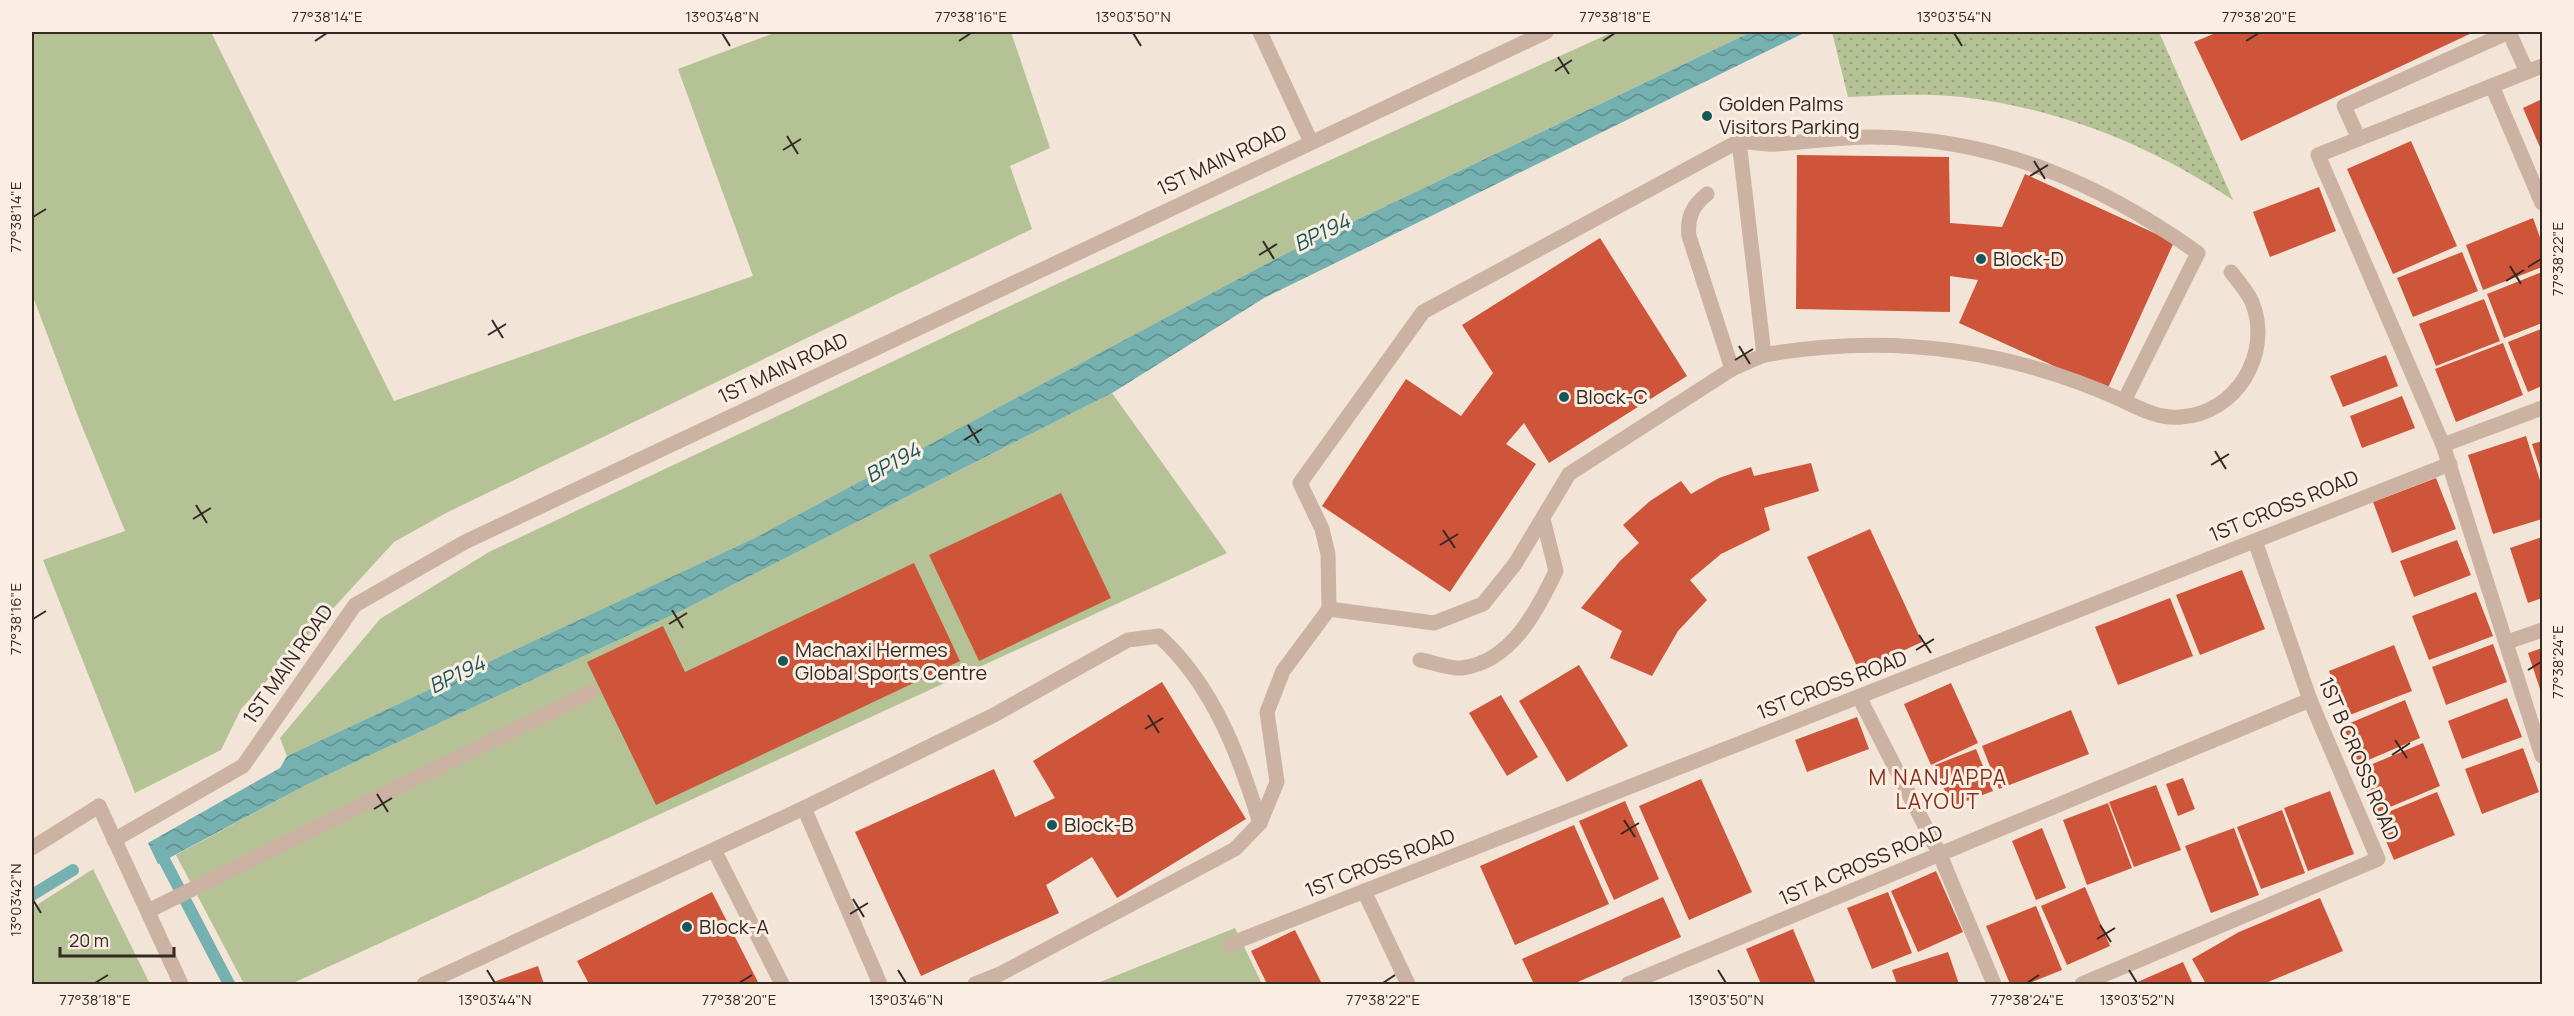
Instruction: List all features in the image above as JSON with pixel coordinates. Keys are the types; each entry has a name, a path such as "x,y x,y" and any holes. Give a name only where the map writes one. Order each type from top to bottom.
{"street":[{"path":"1260,32 1311,142"},
{"name":"1ST MAIN ROAD","path":"114,840 243,766 355,605 465,542 1546,32"},
{"path":"2359,138 2344,106 2509,32 2527,72"},
{"path":"2542,66 2318,155 2443,445 2542,756"},
{"path":"2492,86 2542,203"},
{"path":"975,984 1003,979 1235,849 1260,823 1277,782 1267,712 1283,671 1329,609 1328,554 1322,529 1300,483 1423,312 1739,141 1774,144 1823,138 1873,137 1922,140 1971,147 2020,160 2067,177 2113,198 2156,224 2198,253 2124,401"},
{"path":"1739,141 1764,355"},
{"path":"1707,194 1691,211 1688,224 1689,236 1732,369"},
{"path":"1329,609 1434,623 1483,604 1515,564 1569,474 1732,369 1764,355 1801,348 1858,344 1915,345 1972,352 2028,365 2067,378 2161,416 2181,417 2200,414 2218,406 2234,394 2246,378 2254,361 2258,341 2257,322 2252,303 2243,286 2231,272"},
{"path":"2443,445 2542,408"},
{"name":"1ST CROSS ROAD","path":"1230,944 2450,464"},
{"path":"1420,660 1461,668 1491,658 1521,633 1543,598 1556,571 1543,519"},
{"name":"1ST B CROSS ROAD","path":"2082,984 2378,859 2310,700 2255,541"},
{"path":"2507,642 2542,630"},
{"path":"424,984 804,808 994,715 1128,640 1159,636 1182,656 1212,703 1245,772 1260,823"},
{"path":"148,911 591,692"},
{"path":"1859,697 1940,855 1994,984"},
{"name":"1ST A CROSS ROAD","path":"1628,984 2310,700"},
{"path":"32,848 99,806 182,984"},
{"path":"804,808 879,984"},
{"path":"714,850 782,984"},
{"path":"1364,891 1408,984"}],"green space":[{"path":"32,32 211,32 394,401 753,276 678,69 777,32 1011,32 1050,148 1010,166 1032,229 446,513 394,542 241,709 221,750 135,793 43,560 125,531 79,419 32,294"},
{"path":"1613,32 1751,32 1277,258 756,538 287,756 280,738 380,619 489,552 1061,282"},
{"path":"1832,32 2159,32 2233,200 2170,162 2137,146 2104,132 2034,110 1948,96 1848,97"},
{"name":"Machaxi Hermes Global Sports Centre","path":"1112,393 1227,553 291,984 244,984 176,855 308,784 681,611"},
{"path":"93,869 150,984 32,984 32,908"},
{"path":"1235,928 1262,984 1095,984"}],"water":[{"path":"1751,32 1806,32 1264,298 1112,393 681,611 308,784 158,864 148,843 280,768 287,756 755,538 1277,258"}],"building":[{"path":"2218,32 2474,32 2241,141 2194,42"},
{"path":"2542,99 2542,152 2523,108"},
{"path":"2411,141 2457,246 2393,274 2347,169"},
{"name":"Block-D","path":"1797,155 1949,157 1950,223 2002,227 2025,174 2174,242 2107,390 1959,323 1978,280 1950,276 1950,312 1796,309"},
{"path":"2319,187 2336,231 2270,257 2253,212"},
{"path":"2533,218 2542,243 2542,267 2483,290 2466,245"},
{"name":"Block-C","path":"1600,238 1687,376 1549,463 1524,423 1506,444 1536,464 1450,592 1322,506 1406,379 1461,416 1493,373 1462,325"},
{"path":"2462,252 2478,291 2413,317 2397,278"},
{"path":"2542,272 2542,323 2504,338 2487,294"},
{"path":"2484,299 2500,341 2436,366 2419,324"},
{"path":"2541,329 2542,386 2528,392 2508,342"},
{"path":"2503,343 2523,395 2456,422 2435,369"},
{"path":"2386,355 2398,386 2343,407 2330,376"},
{"path":"2402,396 2415,428 2362,448 2350,416"},
{"path":"2526,436 2542,487 2542,519 2493,534 2468,455"},
{"path":"2542,441 2542,474 2532,444"},
{"path":"1811,463 1819,491 1764,508 1770,530 1721,554 1690,580 1707,600 1678,631 1652,676 1610,658 1622,631 1581,608 1620,561 1639,543 1623,525 1650,501 1681,481 1691,494 1719,478 1751,467 1754,476"},
{"path":"2436,478 2456,529 2392,553 2373,502"},
{"path":"1061,493 1111,598 979,661 929,555"},
{"path":"1870,529 1922,642 1859,671 1807,557"},
{"path":"2542,537 2542,598 2528,603 2510,548"},
{"path":"2457,540 2471,575 2414,597 2400,561"},
{"path":"914,563 960,661 656,805 587,662 663,626 685,672"},
{"path":"2242,570 2265,629 2200,655 2176,595"},
{"path":"2476,592 2493,636 2429,660 2412,616"},
{"path":"2170,598 2193,656 2118,685 2095,627"},
{"path":"2493,644 2507,682 2446,705 2432,667"},
{"path":"2394,645 2412,691 2347,716 2329,671"},
{"path":"2542,648 2542,695 2528,653"},
{"path":"1579,665 1628,746 1567,782 1519,701"},
{"name":"Block-B","path":"1162,682 1246,819 1117,898 1092,857 1046,885 1059,913 921,976 855,832 994,769 1015,817 1055,798 1033,761"},
{"path":"1951,683 1978,743 1931,765 1904,704"},
{"path":"1501,695 1538,757 1507,776 1469,713"},
{"path":"2507,698 2522,737 2462,759 2448,721"},
{"path":"2405,700 2420,738 2359,764 2343,726"},
{"path":"2071,710 2089,754 1999,789 1982,746"},
{"path":"1857,717 1869,749 1807,772 1795,740"},
{"path":"2423,743 2440,786 2376,813 2358,770"},
{"path":"2523,748 2539,792 2482,814 2465,769"},
{"path":"1976,749 1993,791 1951,807 1935,765"},
{"path":"2183,778 2195,809 2178,816 2166,784"},
{"path":"1701,779 1752,892 1689,920 1639,806"},
{"path":"2156,785 2181,850 2134,867 2109,802"},
{"path":"2330,791 2354,854 2308,871 2284,808"},
{"path":"2437,792 2455,835 2394,860 2376,817"},
{"path":"1625,801 1659,879 1614,900 1579,821"},
{"path":"2108,803 2132,868 2087,885 2063,820"},
{"path":"2282,810 2305,873 2261,889 2237,827"},
{"path":"1574,825 1609,904 1515,945 1480,866"},
{"path":"2042,828 2066,888 2036,900 2012,841"},
{"path":"2234,828 2259,895 2211,913 2185,846"},
{"path":"1936,871 1963,932 1918,952 1891,891"},
{"path":"2085,887 2110,946 2067,965 2041,906"},
{"name":"Block-A","path":"712,892 759,984 589,984 577,961"},
{"path":"1888,892 1912,953 1872,969 1847,908"},
{"path":"1663,897 1681,937 1573,984 1534,984 1522,959"},
{"path":"2320,898 2343,951 2268,982 2269,984 2206,984 2192,959 2239,932"},
{"path":"2036,906 2062,970 2027,984 2010,984 1986,926"},
{"path":"1793,929 1816,984 1761,984 1746,949"},
{"path":"1295,930 1322,984 1267,984 1251,951"},
{"path":"1948,952 1959,984 1897,984 1892,970"},
{"path":"2183,962 2193,984 2133,984"},
{"path":"538,966 544,984 488,984"}],"waterway":[{"name":"BP194","path":"160,847 158,848 229,984"},
{"path":"32,895 73,870"}],"place":[{"name":"Golden Palms Visitors Parking","path":"1707,116"},
{"name":"Block-D","path":"1981,259"},
{"name":"Block-C","path":"1564,397"},
{"name":"Machaxi Hermes Global Sports Centre","path":"783,661"},
{"name":"Block-B","path":"1052,825"},
{"name":"Block-A","path":"687,927"}],"district":[{"name":"M NANJAPPA LAYOUT","path":"1938,790"}]}
